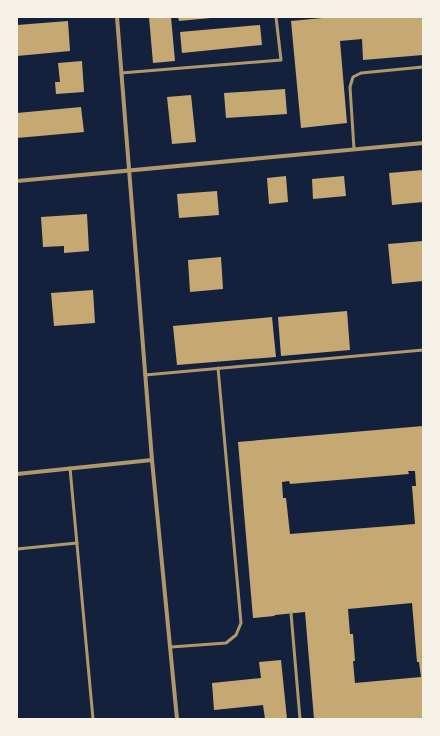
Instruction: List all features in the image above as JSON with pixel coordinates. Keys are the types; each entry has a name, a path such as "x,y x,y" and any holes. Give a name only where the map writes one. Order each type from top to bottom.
{"street":[{"path":"117,17 152,460 177,719"},
{"path":"17,181 423,142"},
{"path":"17,474 152,460"}],"lane":[{"path":"122,73 281,60 276,17"},
{"path":"354,149 350,87 353,77 361,73 423,68"},
{"path":"145,375 423,350"},
{"path":"171,647 226,643 236,635 241,623 218,368"},
{"path":"70,468 93,719"},
{"path":"17,549 77,543"},
{"path":"292,613 300,719"}],"building":[{"path":"149,17 171,17 175,61 153,63"},
{"path":"178,17 211,17 211,18 179,21"},
{"path":"333,17 423,17 423,55 363,60 362,39 340,41 347,123 301,128 291,21"},
{"path":"68,21 70,51 17,56 17,25"},
{"path":"260,25 262,45 182,53 180,32"},
{"path":"82,61 84,92 56,94 55,82 60,82 58,63"},
{"path":"285,89 287,114 226,118 224,93"},
{"path":"191,95 196,142 172,144 167,97"},
{"path":"81,107 84,132 17,138 17,113"},
{"path":"423,170 423,202 392,205 389,173"},
{"path":"286,176 288,202 269,204 267,178"},
{"path":"344,176 346,196 313,199 312,179"},
{"path":"217,191 219,215 179,218 177,194"},
{"path":"87,214 89,251 64,253 64,246 43,247 41,217"},
{"path":"423,241 423,281 392,284 388,244"},
{"path":"221,257 223,289 190,292 188,260"},
{"path":"93,290 95,323 54,326 51,293"},
{"path":"347,311 350,350 281,356 278,317"},
{"path":"272,317 276,357 177,365 173,326"},
{"path":"423,426 423,719 314,719 305,612 253,618 238,442","holes":["408,471 415,471 416,486 412,486 415,524 290,534 286,498 283,498 282,482 289,481 290,484 409,474","412,603 417,662 419,662 421,677 355,683 353,634 350,634 348,609"]},
{"path":"281,660 287,719 265,719 263,705 214,710 212,683 261,678 259,662"}]}
